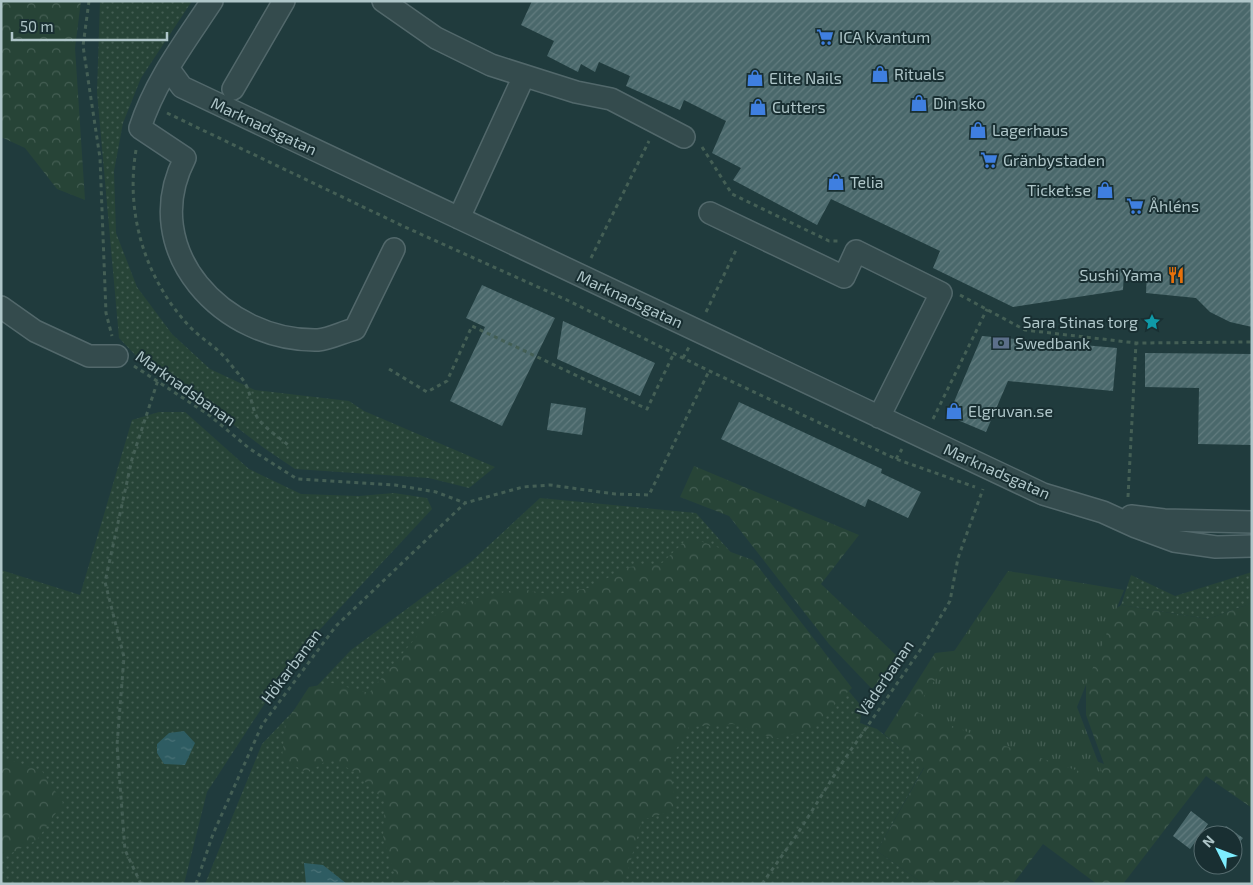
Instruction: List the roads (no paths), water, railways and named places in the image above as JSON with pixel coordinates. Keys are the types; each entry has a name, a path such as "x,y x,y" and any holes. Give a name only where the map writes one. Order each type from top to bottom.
{"street":[{"path":"212,1 168,68 148,104 140,128 185,158 174,186 172,207 180,255 193,278 212,300 243,323 275,336 320,340 355,329 394,249"},
{"path":"233,89 284,1"},
{"path":"383,1 436,38 491,65 576,92 611,99 684,137"},
{"name":"Marknadsgatan","path":"168,68 182,87 1043,494 1103,512 1174,541 1216,547 1252,546"},
{"path":"459,218 524,76"},
{"path":"710,213 844,277 856,251 940,294 879,417"},
{"path":"1,307 35,331 89,356 117,356"},
{"name":"Marknadsgatan","path":"1103,512 1164,520 1252,522"}],"water":[{"path":"184,731 195,743 185,765 164,764 157,753 157,744 169,733"},
{"path":"304,863 323,865 347,884 306,884"}],"place":[{"name":"ICA Kvantum","path":"825,37"},
{"name":"Rituals","path":"880,74"},
{"name":"Elite Nails","path":"755,78"},
{"name":"Din sko","path":"919,103"},
{"name":"Cutters","path":"758,107"},
{"name":"Lagerhaus","path":"978,130"},
{"name":"Gränbystaden","path":"989,160"},
{"name":"Telia","path":"836,182"},
{"name":"Ticket.se","path":"1105,190"},
{"name":"Åhléns","path":"1135,206"},
{"name":"Sushi Yama","path":"1176,275"},
{"name":"Sara Stinas torg","path":"1152,322"},
{"name":"Swedbank","path":"1001,343"},
{"name":"Elgruvan.se","path":"954,411"}]}
